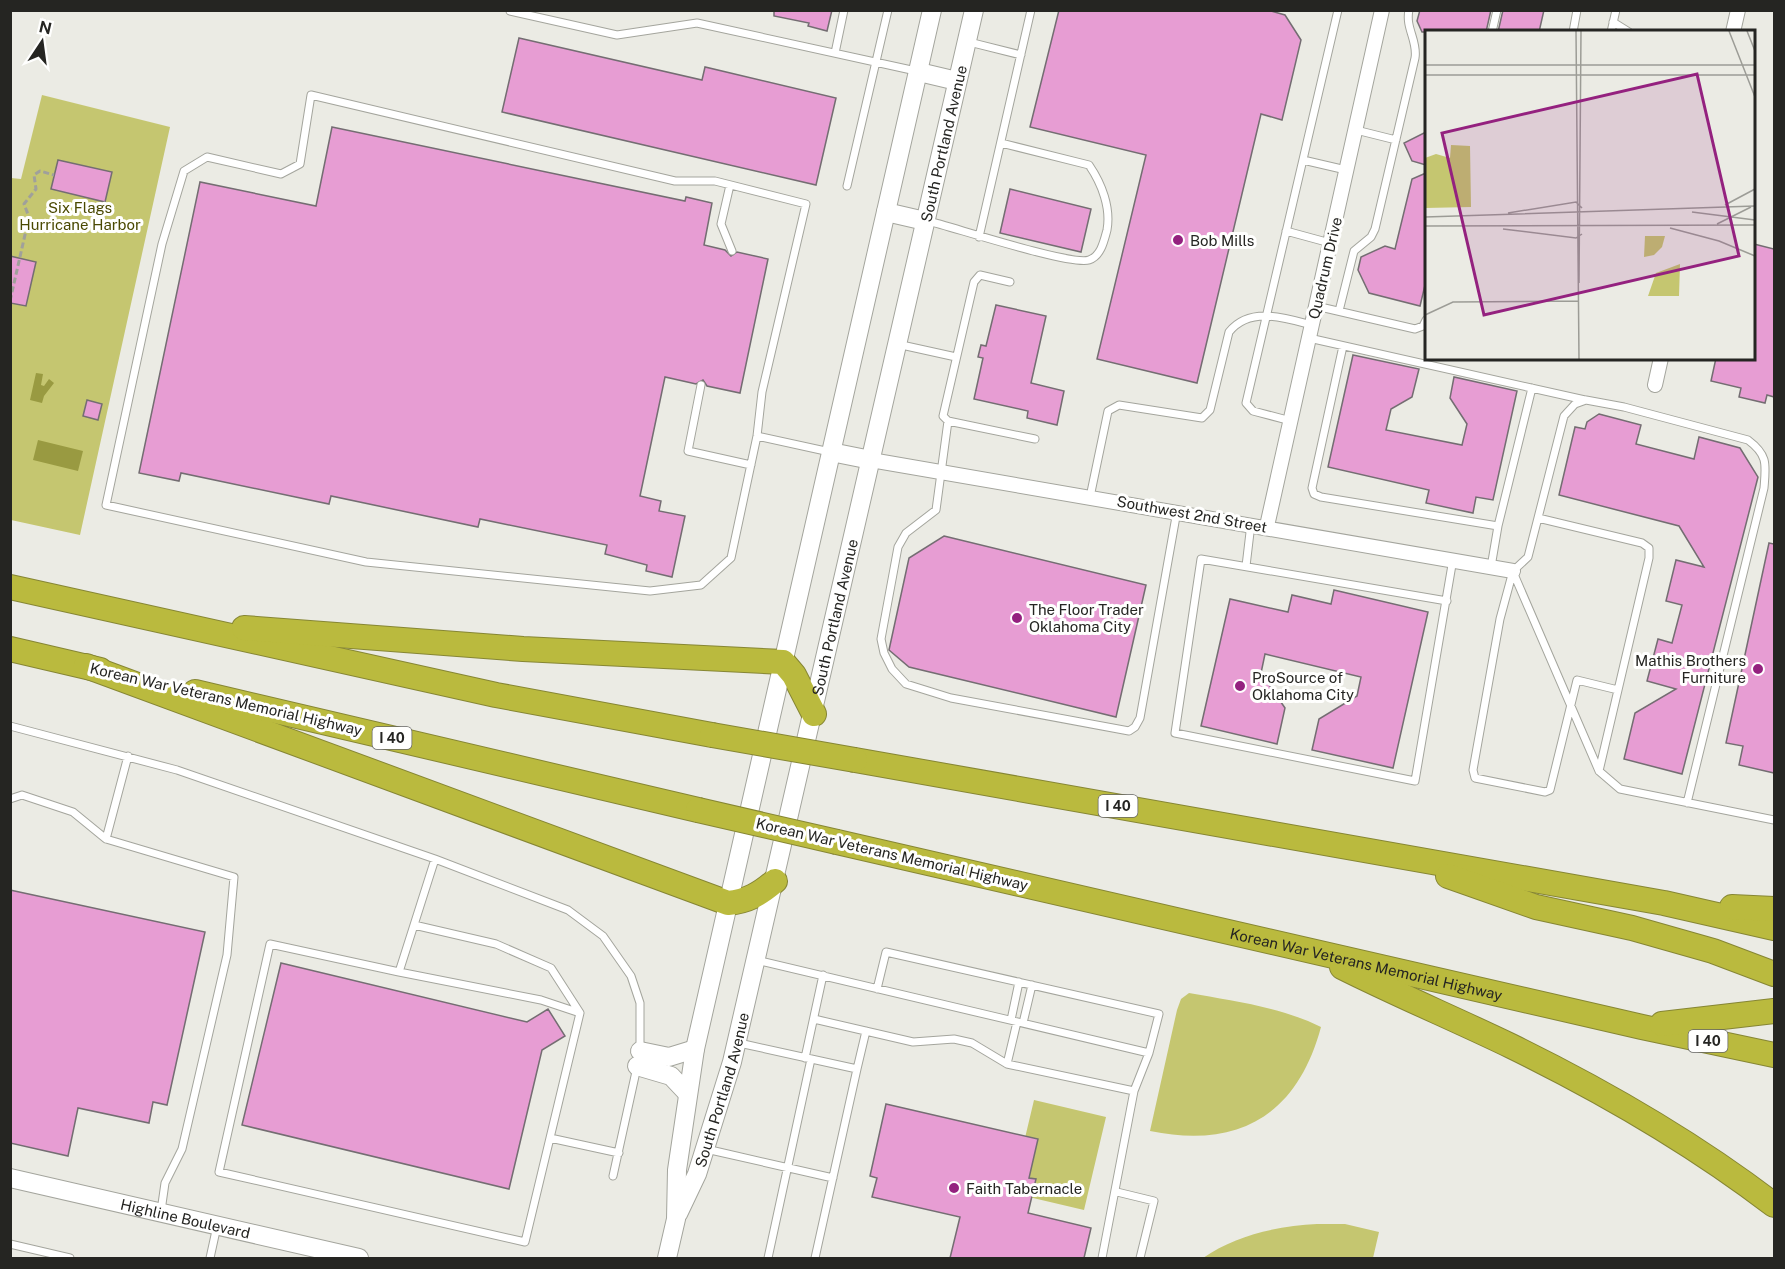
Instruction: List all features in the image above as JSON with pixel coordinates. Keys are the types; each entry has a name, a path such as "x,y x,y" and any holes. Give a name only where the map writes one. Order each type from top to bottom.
{"highway":[{"name":"I 40","path":"10,587 496,695 1664,903 1774,928"},
{"path":"168,623 299,631 523,650 783,663 794,675 814,714"},
{"name":"Korean War Veterans Memorial Highway","path":"10,649 837,842 1642,1027 1774,1055"},
{"path":"86,666 728,903 743,901 762,893 775,881"},
{"path":"1381,852 1536,907 1693,946 1774,974"},
{"path":"1664,903 1774,909"},
{"path":"1308,950 1593,1088 1684,1143 1774,1205"},
{"path":"1642,1027 1774,1011"}],"main road":[{"name":"South Portland Avenue","path":"676,1219 676,1170 695,1049 933,10"},
{"name":"South Portland Avenue","path":"667,1258 676,1219 706,1149 737,1043 974,10"},
{"path":"919,72 957,81"},
{"path":"886,212 925,220"},
{"path":"831,452 871,460"},
{"path":"639,1059 669,1057 695,1049"},
{"path":"639,1059 671,1076 687,1093"},
{"name":"Highline Boulevard","path":"10,1178 359,1258"}],"street":[{"name":"Quadrum Drive","path":"1267,526 1382,10"},
{"path":"1733,30 1738,10"},
{"path":"1655,386 1661,360"},
{"name":"Southwest 2nd Street","path":"871,460 1267,526 1513,571"}],"lane":[{"path":"835,53 844,10"},
{"path":"847,186 888,10"},
{"path":"979,237 1031,10"},
{"path":"1291,421 1252,411 1246,403 1338,10"},
{"path":"1339,312 1353,251 1371,237 1375,229 1396,140 1416,51 1408,25 1409,10"},
{"path":"1492,30 1497,10"},
{"path":"1573,30 1577,10"},
{"path":"1611,30 1616,10"},
{"path":"510,11 617,35 697,23 919,72"},
{"path":"1613,22 1626,30"},
{"path":"967,42 1021,55"},
{"path":"311,95 675,181 715,181 806,204 762,392 757,436 731,558 701,585 650,591 366,562 106,505 162,244 184,171 207,157 281,174 300,164 311,95"},
{"path":"1356,130 1396,140"},
{"path":"925,220 964,230 979,237 1086,261 1097,256 1105,237 1110,214 1096,175 1089,165 1001,143"},
{"path":"1303,160 1347,171"},
{"path":"730,185 720,224 732,251"},
{"path":"1286,231 1330,243"},
{"path":"1010,282 980,275 974,282 943,416 948,421 1035,439"},
{"path":"1316,306 1415,329 1423,326 1425,322"},
{"path":"1090,497 1108,411 1113,406 1119,405 1202,418 1210,410 1229,332 1234,325 1267,314 1343,346 1586,400 1748,440 1760,449 1766,463 1764,488 1688,803"},
{"path":"897,344 957,357"},
{"path":"1343,346 1312,488 1314,494 1498,526"},
{"path":"701,385 688,451 751,465"},
{"path":"1491,567 1498,526 1532,388"},
{"path":"1586,400 1575,404 1564,416 1528,557 1513,571 1500,619 1473,770 1475,778 1545,792 1550,790 1569,705 1577,680 1618,690"},
{"path":"948,421 943,472 936,510 906,533 898,547 881,639 884,653 892,669 906,684 917,689 951,698 1097,726 1129,731 1135,727 1140,718 1177,511"},
{"path":"757,436 831,452"},
{"path":"1538,518 1642,543 1649,548 1649,558 1599,771"},
{"path":"1246,566 1251,524"},
{"path":"1447,601 1201,558 1175,733 1415,781 1447,601 1453,559"},
{"path":"1513,571 1599,771 1620,789 1774,820"},
{"path":"10,726 177,770 435,859 568,910 603,936 631,976 640,1003 639,1059 613,1176"},
{"path":"106,839 128,756"},
{"path":"10,799 22,795 73,812 106,839 234,877 227,956 182,1149 165,1183 160,1213"},
{"path":"399,972 435,859"},
{"path":"414,925 496,944 551,968 580,1013 525,1242 219,1172 270,944 541,1000 580,1013"},
{"path":"877,989 886,952 1159,1014 1149,1053 1134,1091 1117,1192 1102,1258"},
{"path":"756,960 1149,1053"},
{"path":"768,1258 788,1168 823,975"},
{"path":"1017,1022 1019,982"},
{"path":"1007,1064 1017,1022 1032,985"},
{"path":"814,1019 913,1042 954,1039 972,1042 1007,1064 1134,1091"},
{"path":"815,1258 866,1031"},
{"path":"737,1043 858,1069"},
{"path":"550,1138 619,1153"},
{"path":"706,1149 833,1178"},
{"path":"1117,1192 1154,1201 1140,1258"},
{"path":"210,1258 217,1226"},
{"path":"10,1245 70,1258"}],"path":[{"path":"10,301 29,217 24,204 36,189 34,176 40,171 54,175"}],"green space":[{"name":"Six Flags Hurricane Harbor","path":"42,95 170,127 80,535 11,520 11,178 21,179"},
{"path":"1189,993 1290,1014 1321,1027 1310,1058 1297,1083 1280,1104 1260,1119 1236,1129 1210,1135 1182,1135 1150,1131 1177,1010 1181,999"},
{"path":"1034,1100 1106,1117 1084,1210 1012,1193"},
{"path":"1317,1224 1345,1224 1379,1232 1373,1258 1203,1258 1229,1243 1258,1233"}],"shaded area":[{"path":"36,373 43,374 41,385 44,386 49,379 54,383 44,396 42,403 30,400"},
{"path":"38,440 83,451 78,471 33,460"}],"building":[{"path":"774,10 832,10 827,31 808,26 809,23 774,16"},
{"name":"Bob Mills","path":"1059,10 1267,10 1285,15 1301,40 1282,120 1261,114 1197,383 1097,359 1146,155 1030,127"},
{"path":"1420,10 1491,10 1486,30 1425,30 1422,32 1417,21"},
{"path":"1503,10 1544,10 1539,30 1498,30"},
{"path":"519,38 702,80 705,67 836,98 816,185 502,112"},
{"path":"332,127 685,201 686,197 712,203 704,245 725,250 731,256 737,252 768,259 740,393 707,386 703,380 696,384 665,377 640,496 661,501 659,511 685,516 672,577 646,571 647,565 605,554 607,545 480,519 478,527 331,496 329,504 181,473 179,481 139,473 200,182 316,206"},
{"path":"1425,132 1425,165 1412,161 1404,143"},
{"path":"58,160 112,172 105,202 51,189"},
{"path":"1425,173 1425,285 1420,306 1369,293 1358,270 1361,257 1385,246 1395,249 1412,179"},
{"path":"1010,189 1091,209 1081,252 1000,233"},
{"path":"1755,244 1774,249 1774,397 1767,395 1765,403 1739,397 1741,388 1711,381 1716,360 1755,360"},
{"path":"10,256 36,262 26,306 10,303"},
{"path":"996,305 1046,316 1031,383 1064,391 1057,425 1027,418 1028,411 974,399 983,358 978,357 981,345 986,346"},
{"path":"1353,355 1419,369 1412,397 1391,409 1386,430 1462,445 1467,424 1450,398 1454,377 1517,391 1493,500 1476,497 1473,513 1426,503 1429,490 1328,467"},
{"path":"87,400 102,404 98,420 83,416"},
{"path":"1599,414 1641,425 1636,444 1694,459 1699,437 1740,448 1758,477 1682,774 1624,759 1635,713 1676,689 1647,681 1658,639 1672,643 1682,605 1666,601 1676,560 1704,567 1679,526 1559,495 1575,427 1585,429 1587,422"},
{"name":"The Floor Trader Oklahoma City","path":"944,536 1146,585 1116,717 909,667 889,650 909,558"},
{"name":"Mathis Brothers Furniture","path":"1769,543 1774,544 1774,773 1739,765 1743,746 1726,743"},
{"name":"ProSource of Oklahoma City","path":"1334,590 1428,612 1393,768 1312,750 1319,719 1357,696 1361,677 1265,654 1261,673 1285,708 1277,744 1201,726 1230,599 1288,612 1292,595 1331,604"},
{"path":"10,890 205,932 167,1105 153,1102 149,1123 78,1108 68,1156 10,1143"},
{"path":"281,963 527,1022 548,1009 565,1036 542,1050 509,1189 242,1125"},
{"name":"Faith Tabernacle","path":"886,1104 1038,1139 1029,1178 1036,1179 1028,1213 1091,1228 1084,1258 950,1258 960,1217 872,1197 877,1178 870,1176"}],"place":[{"name":"Bob Mills","path":"1178,240"},
{"name":"The Floor Trader Oklahoma City","path":"1017,618"},
{"name":"Mathis Brothers Furniture","path":"1758,669"},
{"name":"ProSource of Oklahoma City","path":"1240,686"},
{"name":"Faith Tabernacle","path":"954,1188"}]}
